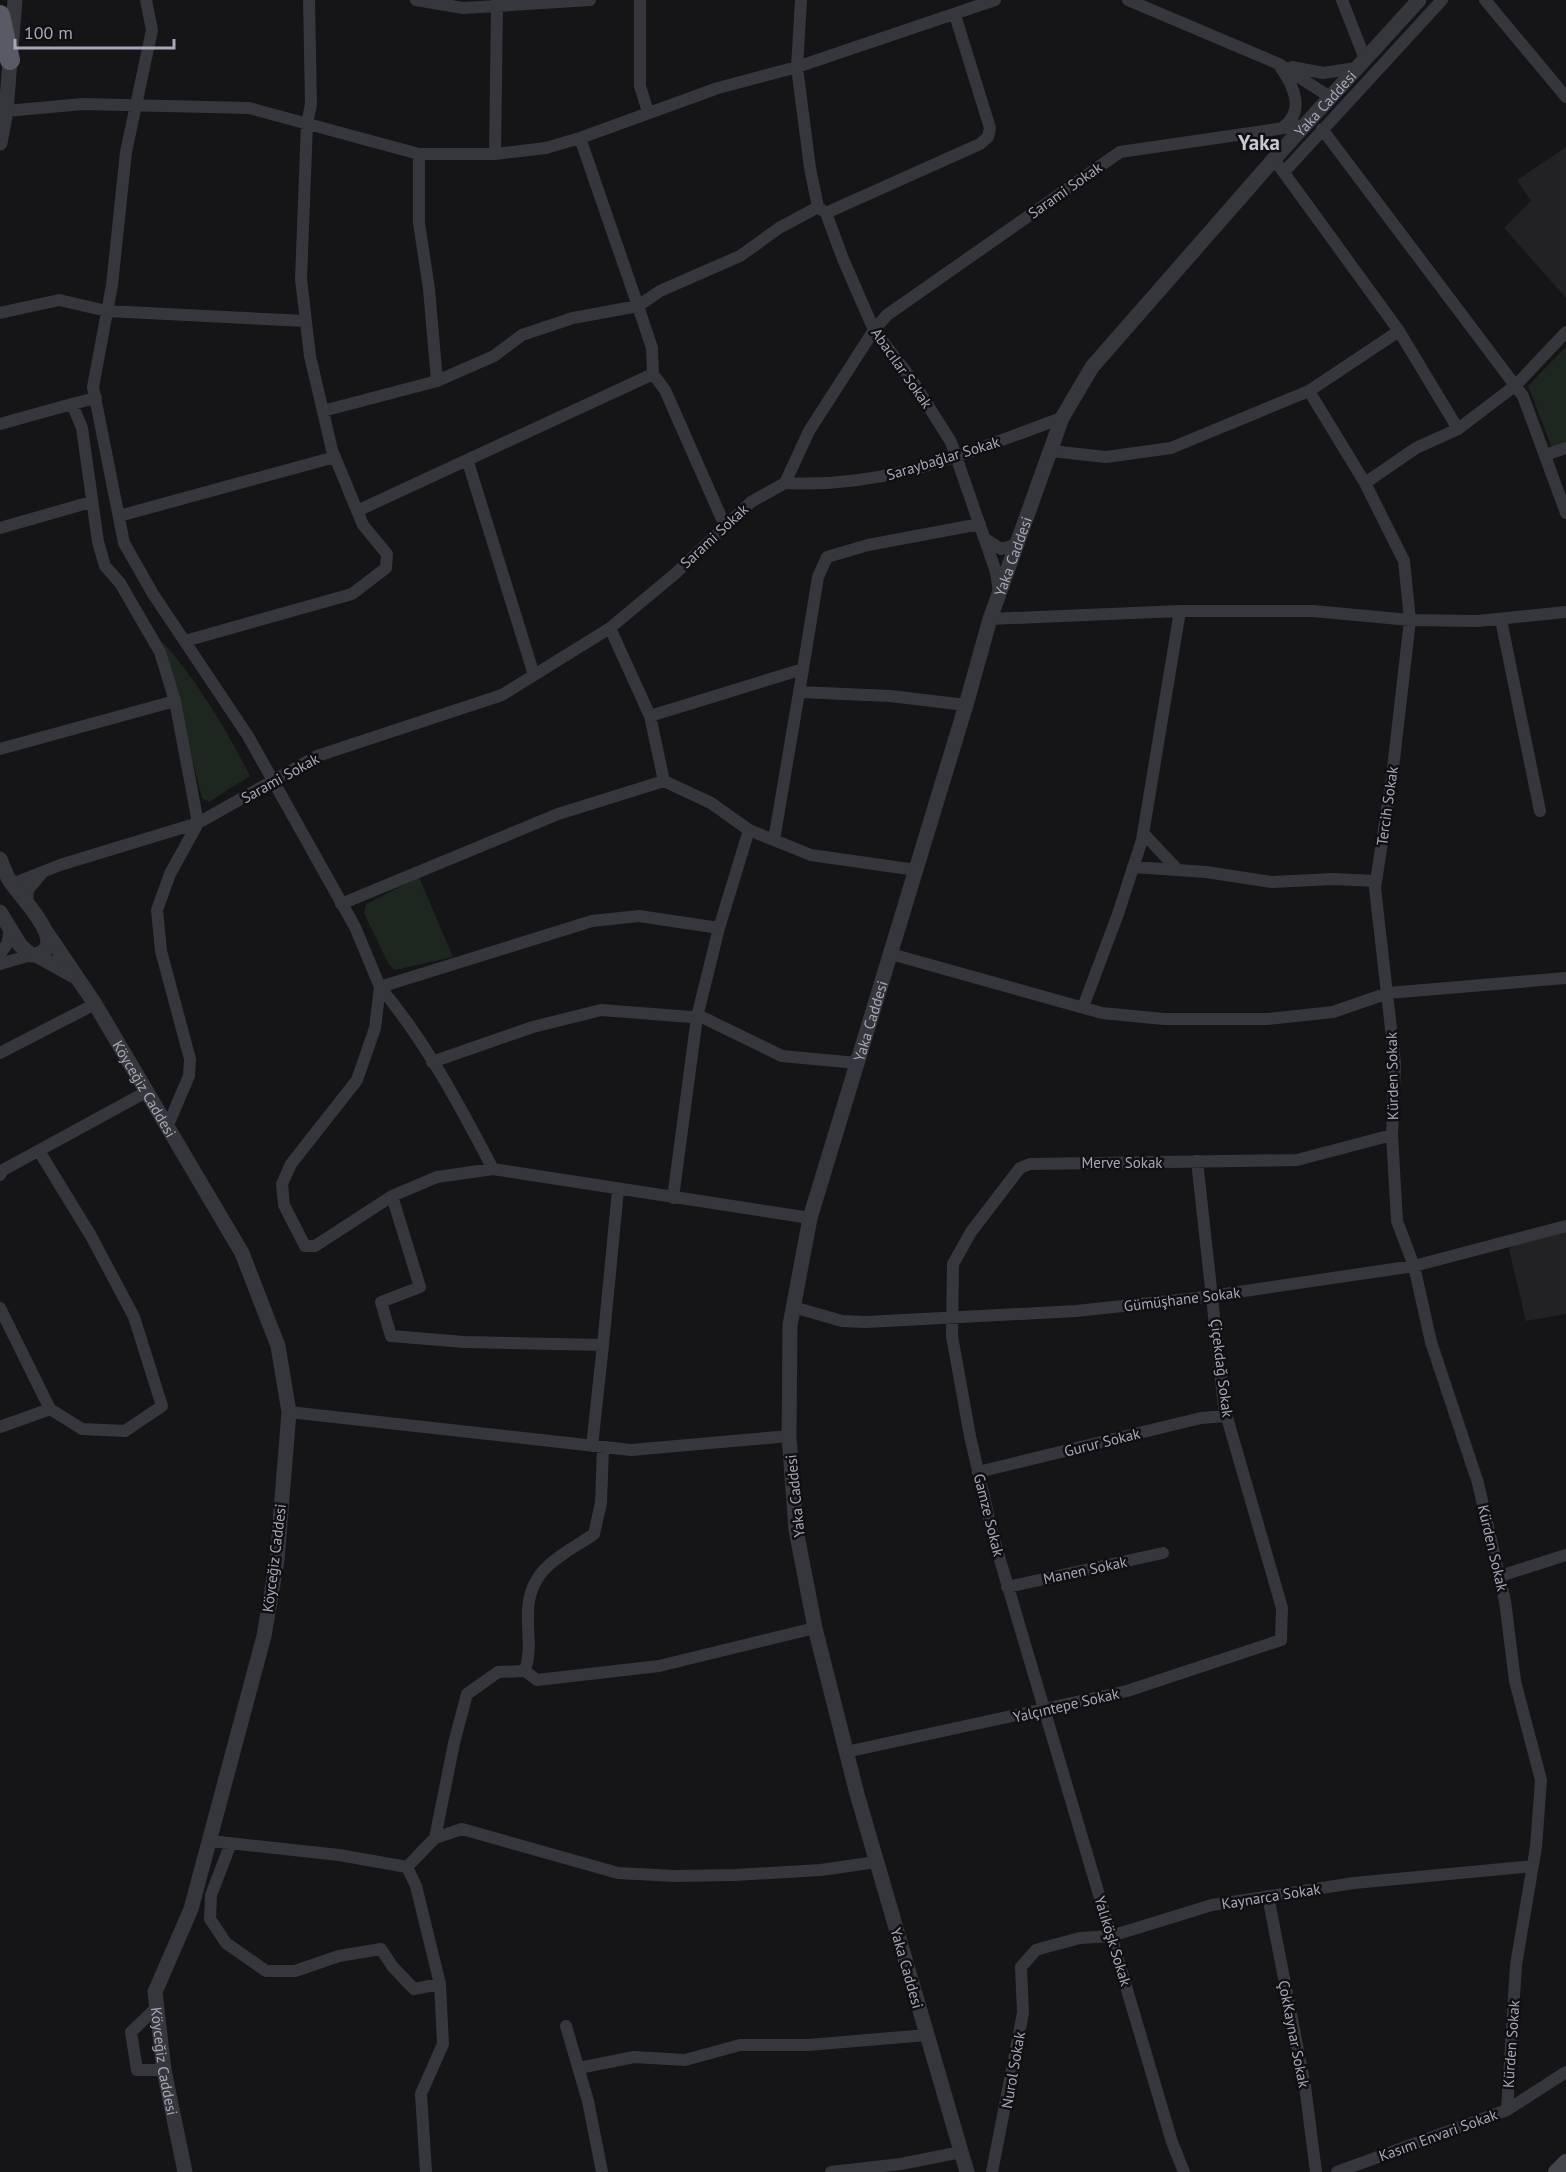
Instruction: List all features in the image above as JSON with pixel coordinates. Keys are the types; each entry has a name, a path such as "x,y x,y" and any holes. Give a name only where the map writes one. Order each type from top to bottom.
{"highway":[{"path":"0,15 10,60"}],"main road":[{"path":"1556,2172 1566,2162"}],"street":[{"path":"0,143 6,111 15,0"},
{"path":"146,0 152,30 126,152 107,311 93,387 124,543 184,641 248,736 355,927 380,987 403,1015 466,1116 493,1168"},
{"path":"184,641 352,594 386,568 387,554 363,525 334,457 310,356 301,279 307,124 311,104 309,0"},
{"path":"416,0 464,8 497,3 590,0"},
{"path":"640,0 640,86 648,112"},
{"name":"Abacılar Sokak","path":"801,0 797,67 810,168 822,210 874,330 939,419 956,457 980,524 996,572 999,599"},
{"path":"6,111 83,104 249,108 420,154 495,154 546,148 580,138 718,88 797,67 995,0"},
{"path":"1128,0 1279,64 1330,97"},
{"path":"1279,64 1323,73 1360,64 1342,0"},
{"name":"Yaka Caddesi","path":"967,2172 846,1752 815,1628 796,1530 789,1437 790,1325 810,1218 990,619 1062,418 1092,367 1274,159 1419,0"},
{"path":"1284,172 1442,0"},
{"path":"1485,0 1566,97"},
{"path":"495,154 497,3"},
{"path":"323,411 437,381 494,356 522,335 573,318 638,306 660,291 740,256 779,228 980,144 988,137 990,128 955,15"},
{"path":"1278,131 1292,121 1297,108 1290,80 1279,64"},
{"name":"Sarami Sokak","path":"6,886 45,870 198,823 317,756 502,696 610,628 676,573 751,502 785,483 809,431 874,330 887,315 1120,152 1278,131 1305,125"},
{"path":"1322,129 1523,396 1566,513"},
{"path":"580,138 652,348 654,374 665,390 725,526"},
{"path":"420,154 418,223 429,289 437,381"},
{"path":"1274,159 1399,332 1458,429"},
{"path":"0,313 59,300 107,311 306,321"},
{"path":"1051,451 1106,457 1171,448 1309,391 1399,332"},
{"path":"1365,483 1416,448 1458,429 1516,385 1566,332"},
{"path":"357,511 468,462 654,374"},
{"name":"Tercih Sokak","path":"1309,391 1365,483 1404,561 1410,620 1392,777 1376,881 1388,993"},
{"path":"0,424 96,398"},
{"path":"72,404 82,428 91,502 105,566 120,583 160,652 175,701 198,823 170,874 157,910 161,951 190,1059 189,1076 168,1125"},
{"name":"Saraybağlar Sokak","path":"785,483 821,485 857,483 907,472 956,457 1062,418"},
{"path":"1545,455 1566,448"},
{"path":"119,516 334,457"},
{"path":"468,462 534,675"},
{"path":"0,528 91,502"},
{"path":"774,840 818,577 827,557 868,546 980,524"},
{"path":"984,537 1002,549 1018,544"},
{"path":"1083,1007 1133,867 1143,832 1180,611"},
{"path":"990,619 1180,611 1313,611 1410,620 1501,620 1566,612"},
{"path":"1501,620 1540,811"},
{"path":"610,628 650,716 663,781"},
{"path":"650,716 803,669"},
{"path":"800,692 890,696 966,705"},
{"path":"0,749 175,701"},
{"path":"342,904 558,814 663,781 711,803 749,830 811,855 916,870"},
{"path":"673,1198 697,1017 719,928 749,830"},
{"path":"1143,832 1178,870"},
{"path":"0,859 6,886"},
{"path":"1133,867 1178,870 1272,882 1333,879 1376,881"},
{"path":"27,902 26,895 31,884 45,870"},
{"name":"Köyceğiz Caddesi","path":"6,886 27,902 95,1004 243,1253 278,1346 289,1412 277,1560 264,1636 191,1909 155,1992 164,2070 185,2172"},
{"path":"0,914 10,930 34,955"},
{"path":"380,987 592,921 639,916 719,928"},
{"path":"0,954 7,944 10,930"},
{"path":"0,964 34,955 46,948 47,933"},
{"path":"891,954 1102,1013 1164,1019 1267,1019 1334,1012 1388,993 1566,978"},
{"name":"Köyceğiz Caddesi","path":"34,955 76,978"},
{"path":"380,987 375,1028 357,1080 291,1164 282,1184 284,1205 305,1246 315,1246 392,1196 437,1177 493,1168 618,1190 810,1218"},
{"name":"Kürden Sokak","path":"1388,993 1395,1064 1392,1135 1397,1221 1414,1266 1431,1342 1478,1484 1505,1601 1515,1681 1541,1780 1533,1866 1516,1965 1507,2110"},
{"path":"0,1053 95,1004"},
{"path":"432,1062 533,1027 601,1010 704,1018 760,1043 782,1056 857,1063"},
{"path":"0,1176 3,1170 148,1091"},
{"name":"Merve Sokak","path":"951,1317 953,1263 971,1232 1020,1168 1046,1162 1297,1160 1392,1135"},
{"path":"0,1308 50,1409 82,1429 125,1431 162,1406 134,1317 91,1236 39,1151"},
{"name":"Çiçekdağ Sokak","path":"1197,1161 1227,1416 1282,1608 1281,1640"},
{"path":"525,1671 531,1653 528,1611 533,1581 548,1566 594,1534 601,1503 598,1447 603,1344 618,1190"},
{"path":"392,1196 420,1287 381,1302 391,1336 464,1342 603,1344"},
{"name":"Gümüşhane Sokak","path":"793,1307 842,1321 866,1322 1076,1311 1212,1296 1414,1266 1566,1226"},
{"name":"Gamze Sokak","path":"951,1317 952,1336 978,1472 1043,1710"},
{"path":"0,1427 50,1409"},
{"path":"289,1412 631,1450 789,1437"},
{"name":"Gurur Sokak","path":"978,1472 1201,1418 1227,1416"},
{"name":"Manen Sokak","path":"1008,1587 1163,1554"},
{"path":"1500,1576 1566,1555"},
{"path":"435,1838 454,1743 467,1694 498,1672 525,1671 537,1680 659,1666 815,1628"},
{"name":"Yalçıntepe Sokak","path":"846,1752 1127,1691 1281,1640"},
{"name":"Yalıköşk Sokak","path":"1043,1710 1172,2142 1185,2172"},
{"path":"407,1867 435,1838 462,1829 618,1873 675,1876 821,1870 876,1862"},
{"path":"210,1841 339,1855 407,1867"},
{"path":"231,1843 211,1894 210,1919 226,1943 266,1971 295,1971 339,1956 381,1949 392,1966 414,1989 440,1984"},
{"name":"Kaynarca Sokak","path":"1021,1967 1036,1950 1080,1938 1111,1935 1212,1905 1353,1883 1533,1866"},
{"path":"407,1867 416,1886 440,1984 443,2044 421,2094 426,2172"},
{"name":"ÇokKaynar Sokak","path":"1268,1896 1305,2086 1316,2172"},
{"name":"Nurol Sokak","path":"992,2172 1023,2013 1021,1967"},
{"path":"157,2007 131,2032 137,2070 164,2070"},
{"path":"566,2026 579,2068 602,2172"},
{"path":"579,2068 634,2057 685,2060 740,2045 808,2044 927,2035"},
{"name":"Kasım Envari Sokak","path":"1337,2172 1507,2110 1566,2072"},
{"path":"831,2172 901,2164 961,2152"}],"shaded area":[{"path":"1566,147 1566,298 1504,228 1531,201 1517,180"},
{"path":"1566,347 1566,443 1552,448 1528,386"},
{"path":"162,641 210,706 250,776 209,802 202,798"},
{"path":"419,877 453,957 395,970 389,965 364,913 366,904"},
{"path":"1566,1230 1566,1314 1526,1321 1509,1250 1515,1242"}],"district":[{"name":"Yaka","path":"1259,142"}]}
